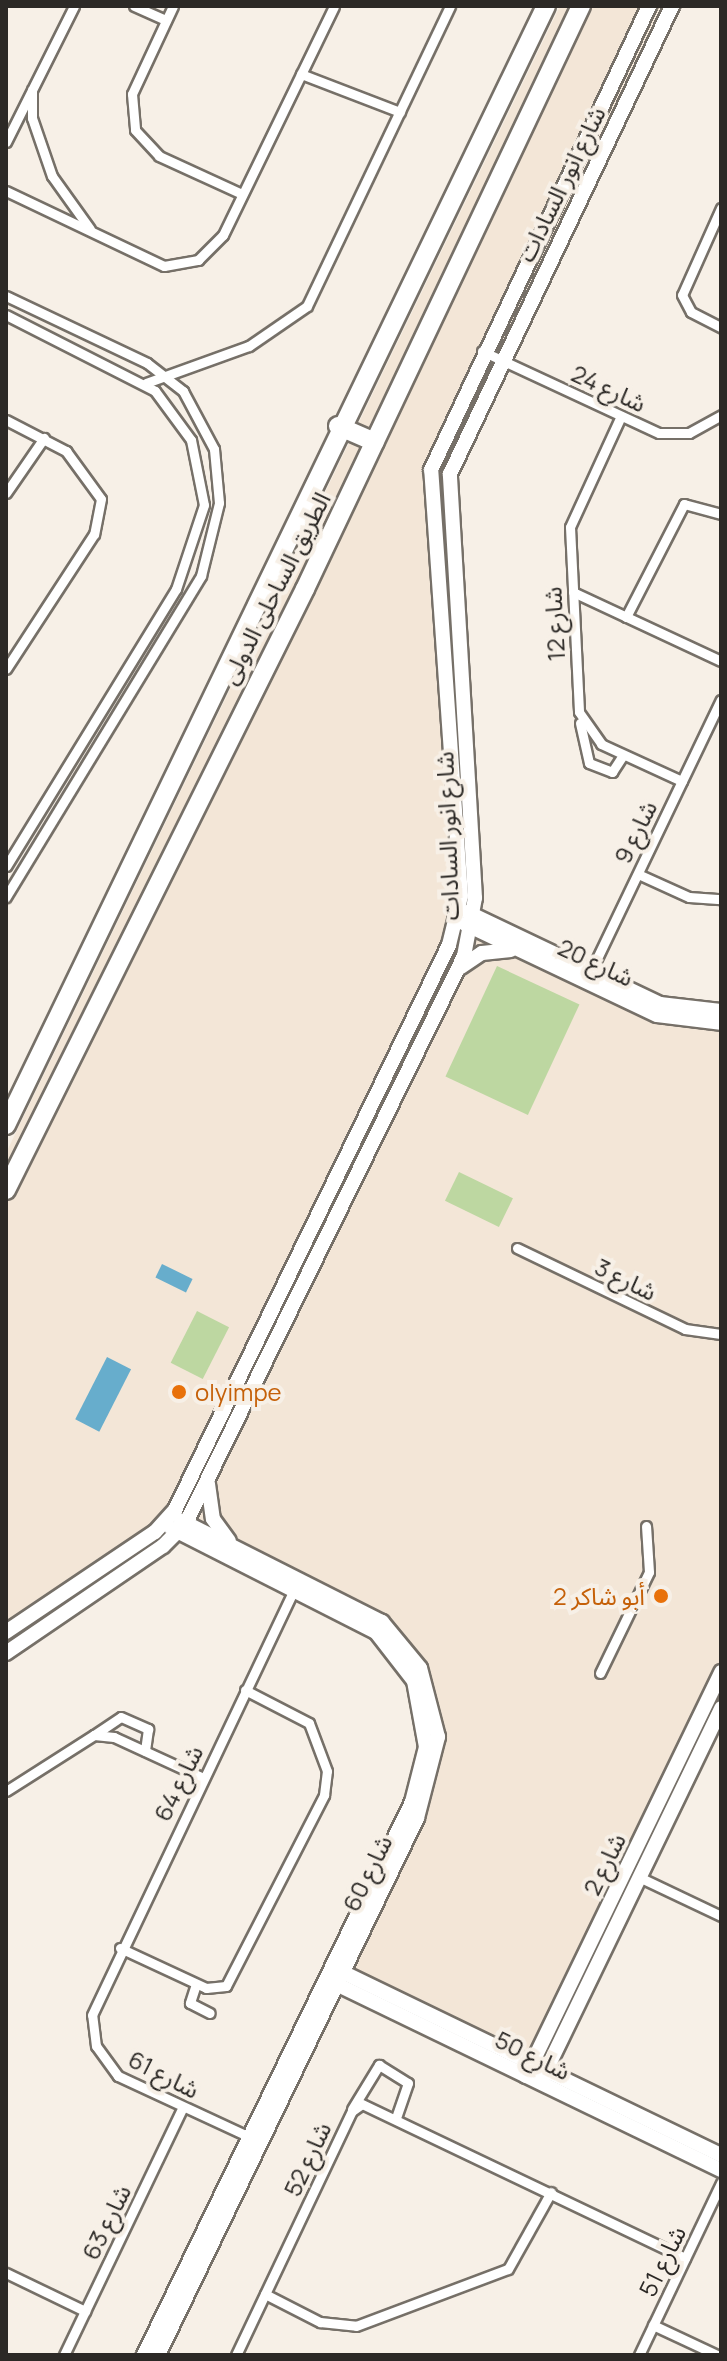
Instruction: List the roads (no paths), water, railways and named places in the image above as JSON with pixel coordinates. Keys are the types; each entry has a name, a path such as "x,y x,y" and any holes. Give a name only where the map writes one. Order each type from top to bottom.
{"highway":[{"name":"الطريق الساحلى الدولى","path":"6,1125 338,426 546,6"},
{"name":"الطريق الساحلى الدولى","path":"6,1190 375,442 581,6"},
{"path":"338,426 375,442"}],"main road":[{"name":"شارع انور السادات","path":"6,1632 167,1520 458,914 431,470 482,351 649,6"},
{"name":"شارع انور السادات","path":"6,1653 182,1527 455,974 474,922 450,474 500,359 672,6"},
{"path":"589,130 608,138"},
{"path":"441,670 462,669"},
{"name":"شارع 20","path":"458,914 670,1020 721,1023"},
{"name":"شارع 20","path":"474,922 524,953 660,1004 721,1011"},
{"path":"455,974 490,950 524,953"},
{"path":"210,1475 213,1519 236,1547"},
{"name":"شارع 60","path":"158,2355 255,2140 334,1976 427,1796 438,1725 426,1679 400,1638 362,1608 297,1584 167,1520"},
{"name":"شارع 60","path":"182,1527 236,1547 297,1584"},
{"name":"شارع 2","path":"634,1874 721,1672"},
{"name":"شارع 2","path":"536,2073 634,1874 721,1708"},
{"name":"شارع 50","path":"334,1976 536,2073 721,2155"},
{"name":"شارع 50","path":"536,2073 721,2170"},
{"name":"شارع 60","path":"144,2355 255,2140"}],"street":[{"path":"6,142 74,6"},
{"path":"134,6 166,20"},
{"path":"173,6 132,94 135,130 159,156 242,194"},
{"path":"6,191 164,266 182,265 213,249 334,6"},
{"path":"146,383 263,339 307,306 450,6"},
{"path":"301,74 400,112"},
{"path":"32,90 32,118 52,176 92,232"},
{"path":"721,208 682,295 691,312 721,327"},
{"path":"6,296 168,377 197,407 214,449 219,503 210,554 6,897"},
{"path":"6,315 146,383 179,421 199,461 201,527 176,589 6,866"},
{"name":"شارع 24","path":"482,351 621,416 674,435 721,415"},
{"name":"شارع 12","path":"621,416 571,519 579,712 586,761 612,772 623,755"},
{"path":"6,420 44,438 95,482 101,518 6,669"},
{"path":"6,493 44,438"},
{"path":"626,617 684,504 721,514"},
{"path":"573,592 721,661"},
{"name":"شارع 9","path":"588,977 721,700"},
{"path":"579,712 590,736 623,755 682,781"},
{"path":"638,874 689,897 721,899"},
{"name":"شارع 3","path":"517,1248 677,1326 721,1334"},
{"path":"600,1673 649,1572 646,1526"},
{"name":"شارع 64","path":"93,2007 297,1584"},
{"path":"120,1948 196,1984 216,1990 230,1982 328,1783 309,1723 245,1690"},
{"path":"6,1791 121,1717 148,1729 145,1751"},
{"path":"94,1735 145,1751 203,1778"},
{"path":"634,1874 721,1916"},
{"path":"196,1984 190,2003 210,2013"},
{"name":"شارع 61","path":"93,2007 94,2038 112,2071 255,2140"},
{"path":"352,2111 379,2065 408,2083 396,2117"},
{"name":"شارع 52","path":"236,2355 352,2111 365,2103 685,2258"},
{"name":"شارع 63","path":"64,2355 183,2107"},
{"name":"شارع 51","path":"639,2355 721,2183"},
{"path":"265,2294 320,2322 356,2326 508,2269 551,2192"},
{"path":"6,2273 85,2311"},
{"path":"653,2325 717,2355"}],"water":[{"path":"162,1264 193,1279 186,1292 155,1277"},
{"path":"107,1357 131,1369 99,1432 75,1419"}],"place":[{"name":"olyimpe","path":"179,1392"},
{"name":"أبو شاكر 2","path":"661,1596"}]}
